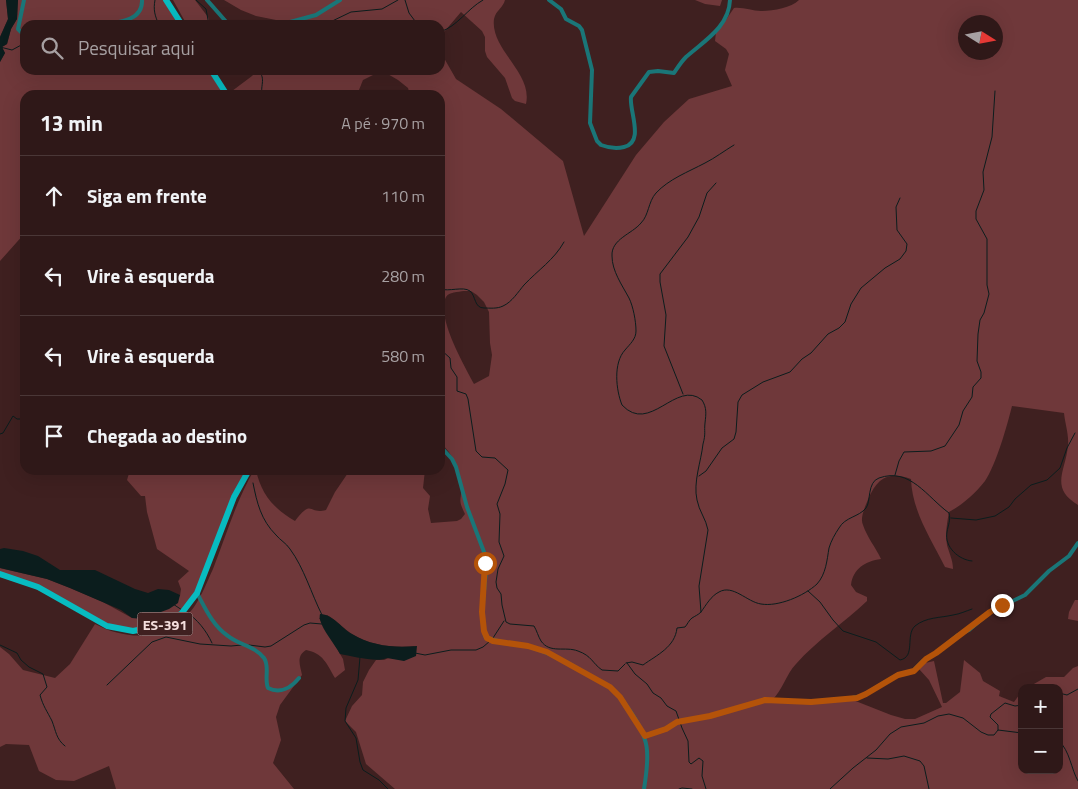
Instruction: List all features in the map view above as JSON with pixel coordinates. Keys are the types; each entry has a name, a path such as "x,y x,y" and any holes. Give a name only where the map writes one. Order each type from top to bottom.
{"main road":[{"path":"166,0 179,20"},
{"path":"213,75 224,90"},
{"name":"ES-391","path":"0,574 38,587 101,623 114,628 133,631 158,626 174,619 186,609 197,593 234,498 246,475"}],"street":[{"path":"20,31 18,29 24,0"},
{"path":"123,20 137,15 141,10 142,0"},
{"path":"207,0 225,20"},
{"path":"298,20 316,15 340,0"},
{"path":"548,0 561,9 566,19 582,30 592,70 591,127 601,145 615,149 627,146 632,142 635,131 631,97 646,75 653,71 674,73 686,58 708,39 725,20 730,0"},
{"path":"445,451 456,467 467,507 484,552 486,572 482,612 485,636 493,641 511,642 547,652 610,687 620,697 645,736 648,755 644,789"},
{"path":"645,736 666,729 679,722 710,716 768,700 811,702 862,696 898,675 914,671 926,659 969,630 995,608 1025,595 1049,571 1070,556 1078,543"},
{"path":"197,593 208,613 221,630 229,637 245,644 264,658 268,688 280,691 293,684 299,678"}],"shaded area":[{"path":"0,0 6,0 8,19 0,37"},
{"path":"6,0 18,0 17,19 11,29 7,44 2,47 5,53 0,62 0,37 8,19"},
{"path":"18,0 165,0 176,20 20,20 20,75 211,75 221,90 20,90 20,239 0,261 0,62 5,53 2,47 7,44 11,29 17,19"},
{"path":"173,0 195,0 209,20 184,20"},
{"path":"224,0 505,0 494,19 495,30 498,41 523,82 526,92 526,104 515,101 512,98 505,78 487,57 485,37 482,31 461,12 445,31 445,20 276,20 256,16"},
{"path":"695,0 722,0 720,6 705,4"},
{"path":"799,0 1078,0 1078,505 1064,492 1062,485 1061,478 1068,441 1064,413 1012,406 997,456 985,481 968,499 949,512 946,541 953,569 945,567 923,524 912,491 911,479 895,476 883,479 870,494 862,520 867,534 881,559 865,564 857,570 851,585 856,592 867,597 867,601 804,655 772,700 812,704 853,700 891,715 905,719 915,719 942,707 929,680 919,669 925,663 934,661 943,703 946,703 960,692 964,660 980,673 983,681 1000,691 999,696 1014,702 1018,696 1018,774 1063,774 1063,684 1034,684 1046,677 1064,677 1073,668 1078,666 1078,789 395,789 366,764 356,732 345,721 352,706 362,695 363,682 376,660 384,660 416,646 399,647 375,644 352,634 327,615 319,618 343,659 345,670 335,678 321,656 312,651 306,650 303,652 300,658 302,675 280,705 276,717 281,740 273,763 294,789 116,789 109,766 74,781 56,780 39,771 29,745 6,744 0,747 0,647 23,670 55,678 70,664 95,624 121,634 135,635 148,635 173,627 194,607 202,593 252,475 257,475 265,494 275,506 295,521 305,510 326,510 347,475 424,475 423,488 430,496 428,509 431,523 457,521 465,514 460,502 461,487 457,468 445,448 445,319 452,341 474,384 489,376 492,355 489,312 484,302 471,291 451,293 447,295 445,301 445,90 409,90 389,75 445,75 445,60 456,79 501,109 563,161 584,236 636,155 664,122 689,99 732,86 725,70 729,54 726,49 715,41 716,32 734,8 758,11 771,10 787,7"},
{"path":"253,75 373,75 363,80 359,90 233,90"},
{"path":"128,475 244,475 194,594 185,607 167,622 137,629 111,625 0,572 0,568 47,579 103,602 132,618 180,596 181,589 178,581 189,571 157,549 147,512 145,496 141,496 127,480"},
{"path":"4,548 38,556 60,570 95,570 135,589 148,593 158,589 169,590 180,595 178,603 169,609 142,619 132,618 121,610 47,579 0,568 0,549"},
{"path":"1075,600 1078,600 1078,621 1068,619"},
{"path":"320,614 333,619 352,634 375,644 400,647 417,646 416,656 404,661 387,658 371,659 340,654 321,623"}],"waterway":[{"path":"155,0 154,7 157,20"},
{"path":"196,0 206,9 208,20"},
{"path":"334,20 351,12 382,9 398,0"},
{"path":"405,0 409,13 414,20"},
{"path":"445,30 452,26 483,0"},
{"path":"0,47 12,50 20,46"},
{"path":"262,75 262,90"},
{"path":"895,475 904,452 931,451 945,446 959,425 963,411 972,397 973,387 981,378 977,361 978,334 980,320 989,294 987,285 987,239 976,219 976,211 984,190 983,172 992,137 995,91"},
{"path":"701,612 699,586 708,530 698,504 696,486 704,437 706,414 704,403 692,395 682,396 643,414 632,413 622,405 618,392 617,369 621,355 635,336 636,327 632,305 616,272 612,256 618,241 644,220 651,200 661,188 734,145"},
{"path":"683,394 664,346 666,315 660,274 688,237 699,217 707,193 716,183"},
{"path":"699,476 706,471 722,448 734,439 738,402 742,395 763,382 790,372 828,334 845,322 851,304 861,288 885,268 900,259 906,251 907,244 897,230 896,207 900,198"},
{"path":"445,290 467,290 472,293 478,306 501,307 512,299 546,265 564,242"},
{"path":"445,354 450,358 451,368 457,377 457,391 466,394 468,399 476,451 482,457 495,458 508,470 497,504 500,514 499,542 504,556 498,569 496,582 501,594 506,622 534,626 545,645 553,649 573,650 583,653 602,670 618,671 625,664"},
{"path":"0,434 3,433 13,416 20,419"},
{"path":"951,518 976,520 995,516 1009,507 1031,485 1047,480 1060,468 1075,433"},
{"path":"626,663 632,662 643,665 659,654 673,640 677,628 685,627 691,619 701,612 711,598 719,592 730,590 756,603 775,604 791,600 812,588 817,584 826,567 829,548 836,533 842,524 866,508 871,488 875,480 879,478 890,476 909,480 949,513 950,520 947,538 950,548 962,558 972,561"},
{"path":"253,483 263,517 295,556 322,615"},
{"path":"808,591 820,602 843,631 876,642 900,660 908,655 912,630 919,623 928,619 956,615 972,609"},
{"path":"173,604 182,610"},
{"path":"186,612 201,625 212,643"},
{"path":"493,638 504,621"},
{"path":"249,645 271,646 304,625 310,623 322,624"},
{"path":"107,685 152,642 166,637 200,644 242,645"},
{"path":"415,653 425,655 451,650 476,650 490,641"},
{"path":"0,645 17,653 21,660 29,667 43,674 47,687 40,695 41,699 58,738 65,746"},
{"path":"360,657 358,680 346,708 345,721 356,738 363,770 379,780 388,789"},
{"path":"627,663 653,693 661,698 667,706 676,711 688,741 689,762 691,764 699,758 703,761 702,776 706,789"},
{"path":"1063,694 1067,695 1078,689"},
{"path":"998,730 998,725 990,717 991,714 1005,703 1018,706"},
{"path":"830,789 876,750 890,734 901,727 924,723 938,716 949,714 963,718 988,735 994,735 998,730 1018,732"},
{"path":"1063,745 1078,781"},
{"path":"867,758 888,759 904,756 920,761 924,766 929,789"},
{"path":"679,789 692,789"}],"route":[{"path":"485,563 486,572 482,612 485,636 493,641 511,642 547,652 610,687 633,715 645,736 666,729 677,722 710,716 765,700 811,702 857,698 889,679 914,671 923,661 958,635 969,630 995,608 1002,605"}]}
